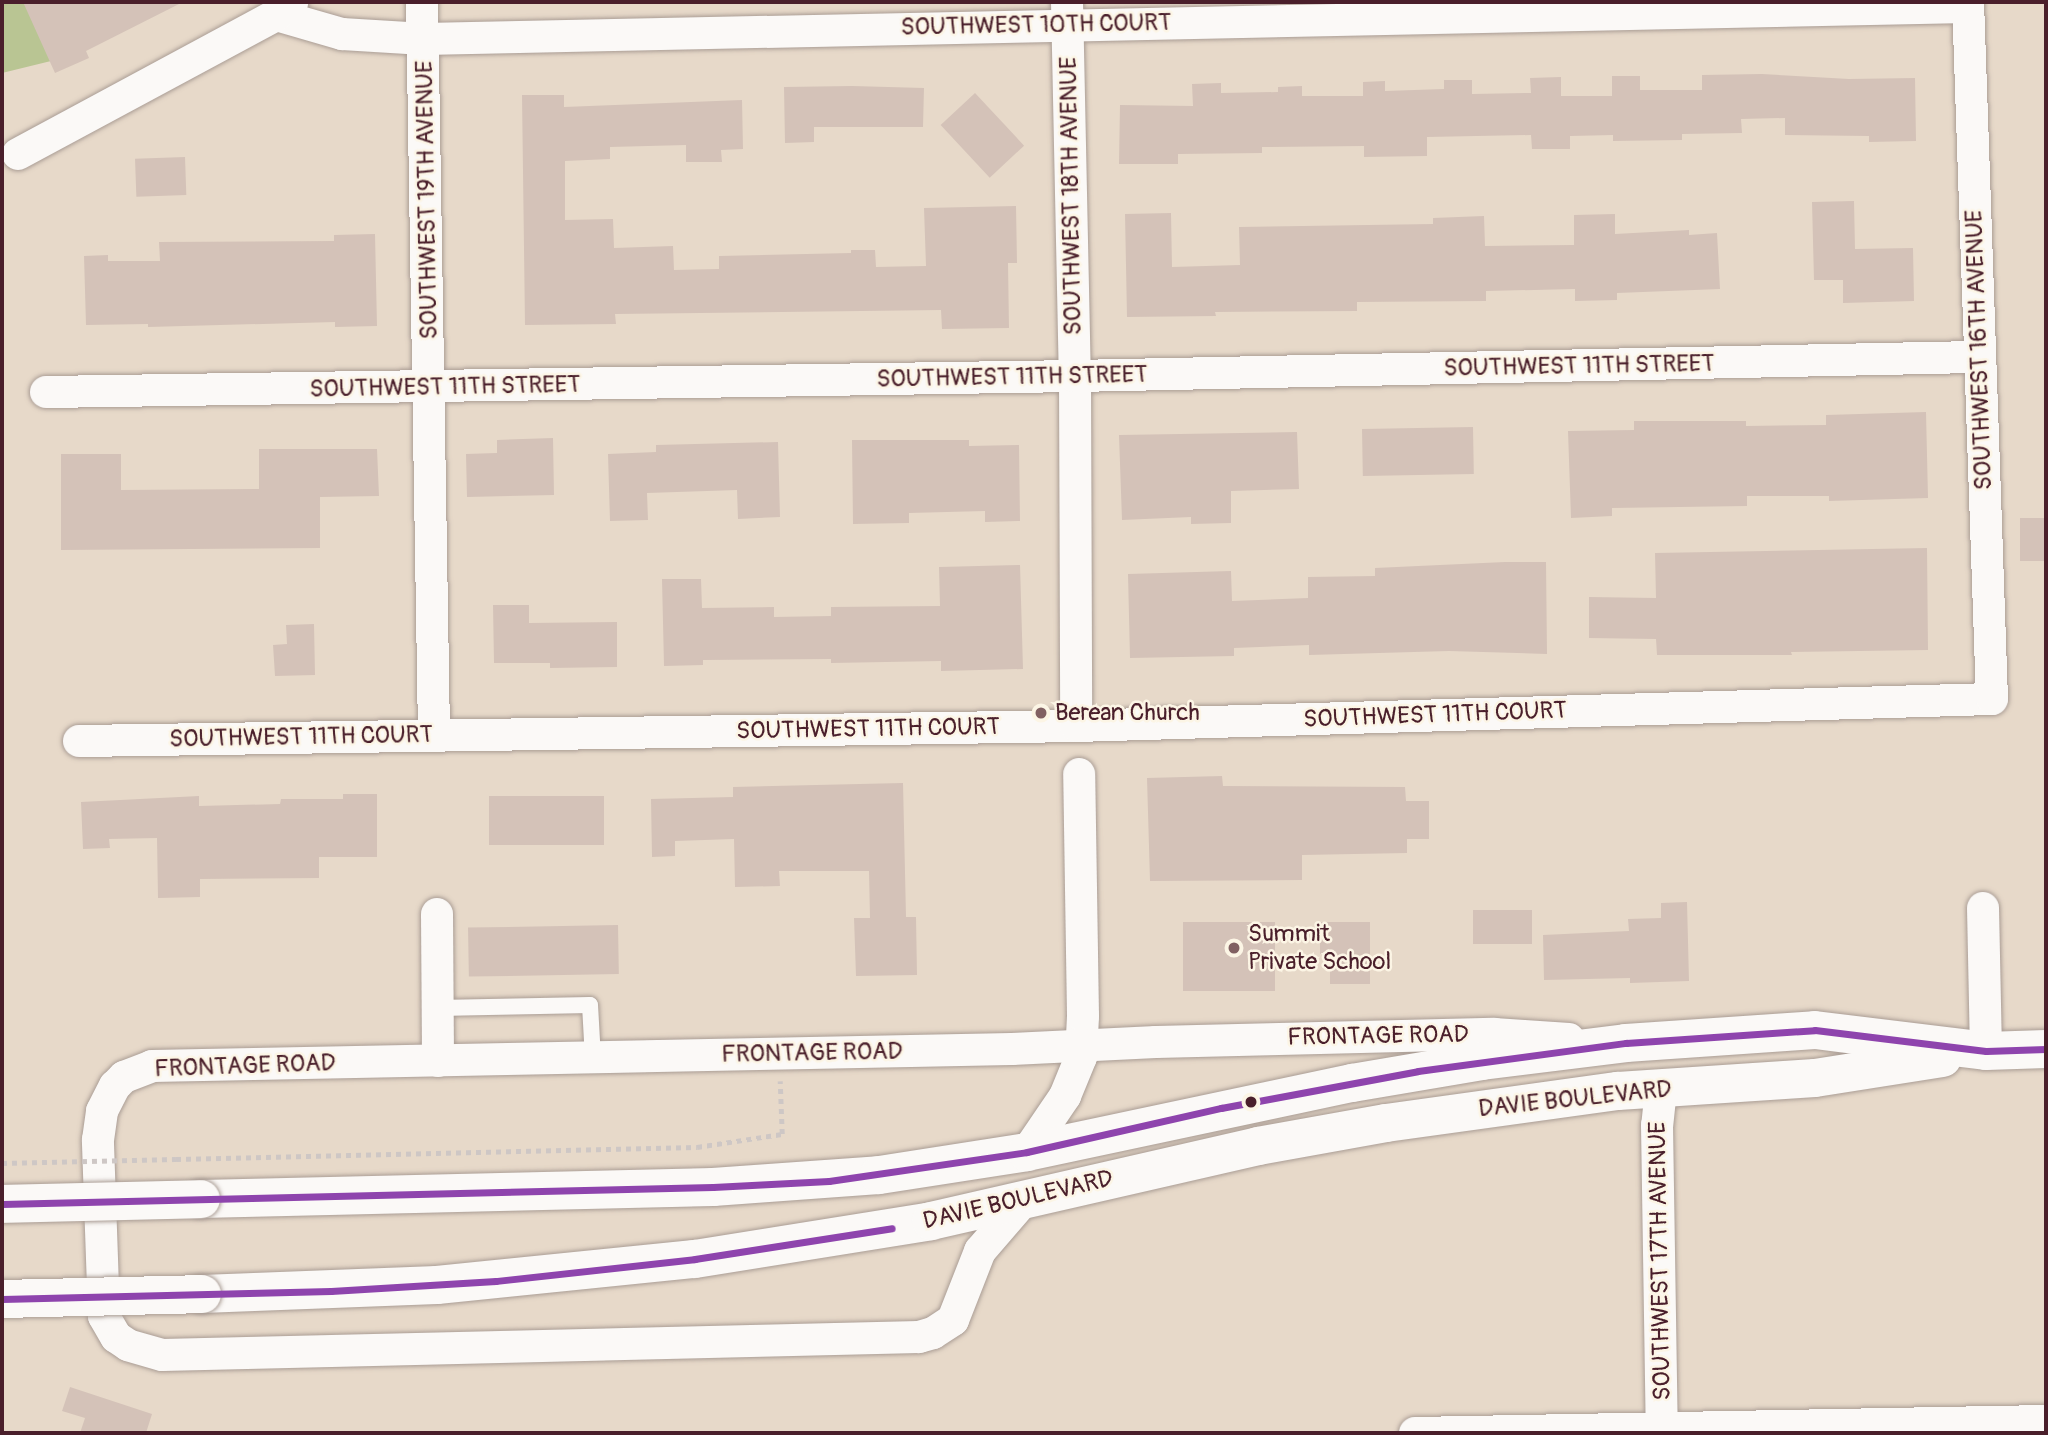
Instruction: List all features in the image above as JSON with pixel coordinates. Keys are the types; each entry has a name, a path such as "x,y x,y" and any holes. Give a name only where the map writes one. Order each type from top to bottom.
{"main road":[{"name":"DAVIE BOULEVARD","path":"2,1204 773,1185 880,1175 1027,1152 1222,1108 1365,1080 1482,1061 1626,1043 1815,1030 1986,1051"},
{"path":"1661,1089 1716,1054 1773,1032"},
{"name":"DAVIE BOULEVARD","path":"2,1299 449,1284 631,1267 836,1238 1331,1132 1527,1101 1815,1078 1986,1051 2046,1049"}],"street":[{"name":"SOUTHWEST 19TH AVENUE","path":"422,2 434,735"},
{"name":"SOUTHWEST 10TH COURT","path":"284,8 342,34 424,38 1067,13 1968,5"},
{"name":"SOUTHWEST 16TH AVENUE","path":"1968,5 1978,357 1992,699"},
{"path":"18,155 284,8"},
{"name":"SOUTHWEST 18TH AVENUE","path":"1067,13 1075,376 1076,726"},
{"name":"SOUTHWEST 11TH STREET","path":"46,392 1075,376 1978,357"},
{"name":"SOUTHWEST 11TH COURT","path":"79,741 1076,726 1992,699"},
{"path":"1027,1152 1065,1096 1078,1068 1082,1047 1079,774"},
{"path":"1983,908 1986,1051"},
{"path":"437,914 438,1060"},
{"name":"FRONTAGE ROAD","path":"1024,1199 980,1251 953,1320 933,1333 919,1337 177,1356 139,1350 116,1337 104,1316 98,1140 102,1111 115,1086 137,1071 166,1065 1082,1047 1156,1042 1494,1034 1626,1043"},
{"name":"SOUTHWEST 17TH AVENUE","path":"1661,1089 1657,1125 1662,1431"},
{"path":"1415,1433 1662,1431 2046,1421"}],"lane":[{"path":"438,1008 590,1005 593,1058"}],"path":[{"path":"2,1163 697,1147 782,1133 780,1082"}],"green space":[{"path":"2,2 47,2 51,61 2,73"}],"building":[{"path":"23,2 183,2 86,51 89,58 55,73"},
{"path":"1762,74 1849,79 1915,78 1916,141 1869,142 1869,136 1785,135 1785,118 1741,119 1742,133 1682,134 1682,140 1613,141 1613,135 1570,136 1570,149 1532,149 1531,135 1427,137 1427,156 1364,157 1364,146 1262,147 1262,153 1178,154 1178,164 1119,164 1120,105 1193,106 1192,84 1221,83 1221,93 1278,92 1278,87 1302,86 1302,96 1363,96 1363,82 1385,81 1385,91 1444,89 1444,80 1472,80 1472,94 1531,93 1530,78 1561,77 1561,96 1612,96 1612,76 1640,76 1640,90 1702,90 1702,75"},
{"path":"784,87 924,88 923,127 814,127 814,142 785,143"},
{"path":"975,93 1024,146 990,178 941,125"},
{"path":"522,95 564,95 564,107 742,100 743,149 721,150 722,162 686,162 686,145 610,147 610,159 565,161 565,220 613,219 614,248 673,246 674,270 719,269 719,256 851,253 851,250 875,250 876,267 926,266 924,208 1016,206 1017,263 1008,263 1009,328 942,329 941,310 615,314 616,324 525,325"},
{"path":"185,157 186,195 136,197 135,159"},
{"path":"1854,201 1855,249 1913,248 1914,301 1843,303 1843,280 1814,280 1812,202"},
{"path":"1171,213 1172,267 1240,265 1239,227 1433,224 1433,218 1484,216 1485,246 1574,245 1574,215 1615,214 1615,234 1689,230 1689,235 1717,233 1720,289 1617,293 1617,300 1575,301 1575,289 1486,291 1486,301 1357,302 1357,311 1215,312 1216,316 1127,317 1125,214"},
{"path":"375,234 377,326 335,327 335,322 148,327 148,324 86,325 84,256 108,255 108,261 160,261 159,242 334,241 334,235"},
{"path":"1926,412 1928,498 1829,501 1829,496 1747,496 1747,506 1612,508 1612,516 1571,518 1568,431 1634,430 1634,421 1746,421 1746,426 1826,425 1826,415"},
{"path":"1473,427 1474,474 1363,476 1362,429"},
{"path":"1297,432 1299,489 1231,491 1231,523 1191,524 1191,517 1122,520 1119,435"},
{"path":"553,438 554,495 467,497 466,454 497,453 497,440"},
{"path":"852,440 969,440 969,446 1019,445 1020,521 985,522 985,511 909,513 909,523 853,524"},
{"path":"778,442 780,517 738,519 737,490 647,493 648,520 610,521 608,454 656,452 656,445"},
{"path":"259,449 377,449 379,496 320,497 320,548 61,550 61,454 121,454 121,490 259,489"},
{"path":"2020,518 2046,518 2046,561 2020,561"},
{"path":"1927,548 1928,650 1791,652 1792,655 1657,655 1656,639 1589,638 1589,597 1656,598 1655,553"},
{"path":"1546,562 1547,654 1449,651 1309,655 1309,645 1234,648 1234,656 1130,658 1128,574 1231,571 1232,601 1308,598 1308,577 1375,576 1375,568"},
{"path":"1020,565 1023,669 941,671 941,661 831,663 831,659 703,660 703,665 664,666 662,579 701,579 702,608 774,607 774,617 831,616 831,607 940,606 939,567"},
{"path":"493,605 529,605 529,623 617,622 617,667 550,668 550,663 494,663"},
{"path":"314,624 315,675 275,676 273,645 287,644 286,625"},
{"path":"1222,776 1223,786 1405,787 1406,801 1429,801 1429,839 1407,839 1407,853 1302,855 1302,880 1150,881 1147,778"},
{"path":"903,783 906,917 916,917 917,975 856,976 854,918 870,918 869,871 779,871 780,886 735,887 734,839 675,841 675,856 652,857 651,799 733,797 733,787"},
{"path":"343,794 377,794 377,857 319,857 319,878 200,879 200,897 158,898 157,838 109,839 110,848 83,849 81,802 199,796 199,806 280,804 281,799 343,799"},
{"path":"489,796 604,796 604,845 489,845"},
{"path":"1687,902 1689,981 1630,983 1630,978 1544,980 1543,935 1629,931 1628,919 1661,918 1661,903"},
{"path":"1473,910 1532,910 1532,944 1473,944"},
{"path":"1183,922 1275,922 1275,991 1183,991"},
{"path":"1320,922 1370,922 1370,984 1330,984 1330,954 1320,954"},
{"path":"618,925 619,974 469,977 468,928"},
{"path":"70,1387 152,1414 146,1433 80,1433 85,1418 62,1411"}],"transit line":[{"path":"2,1204 713,1187 829,1181 1027,1152 1221,1108 1418,1071 1626,1043 1815,1030 1986,1051 2046,1049"},
{"path":"2,1299 331,1291 496,1281 695,1259 892,1228"}],"place":[{"name":"Berean Church","path":"1041,713"},
{"name":"Summit Private School","path":"1234,948"}]}
